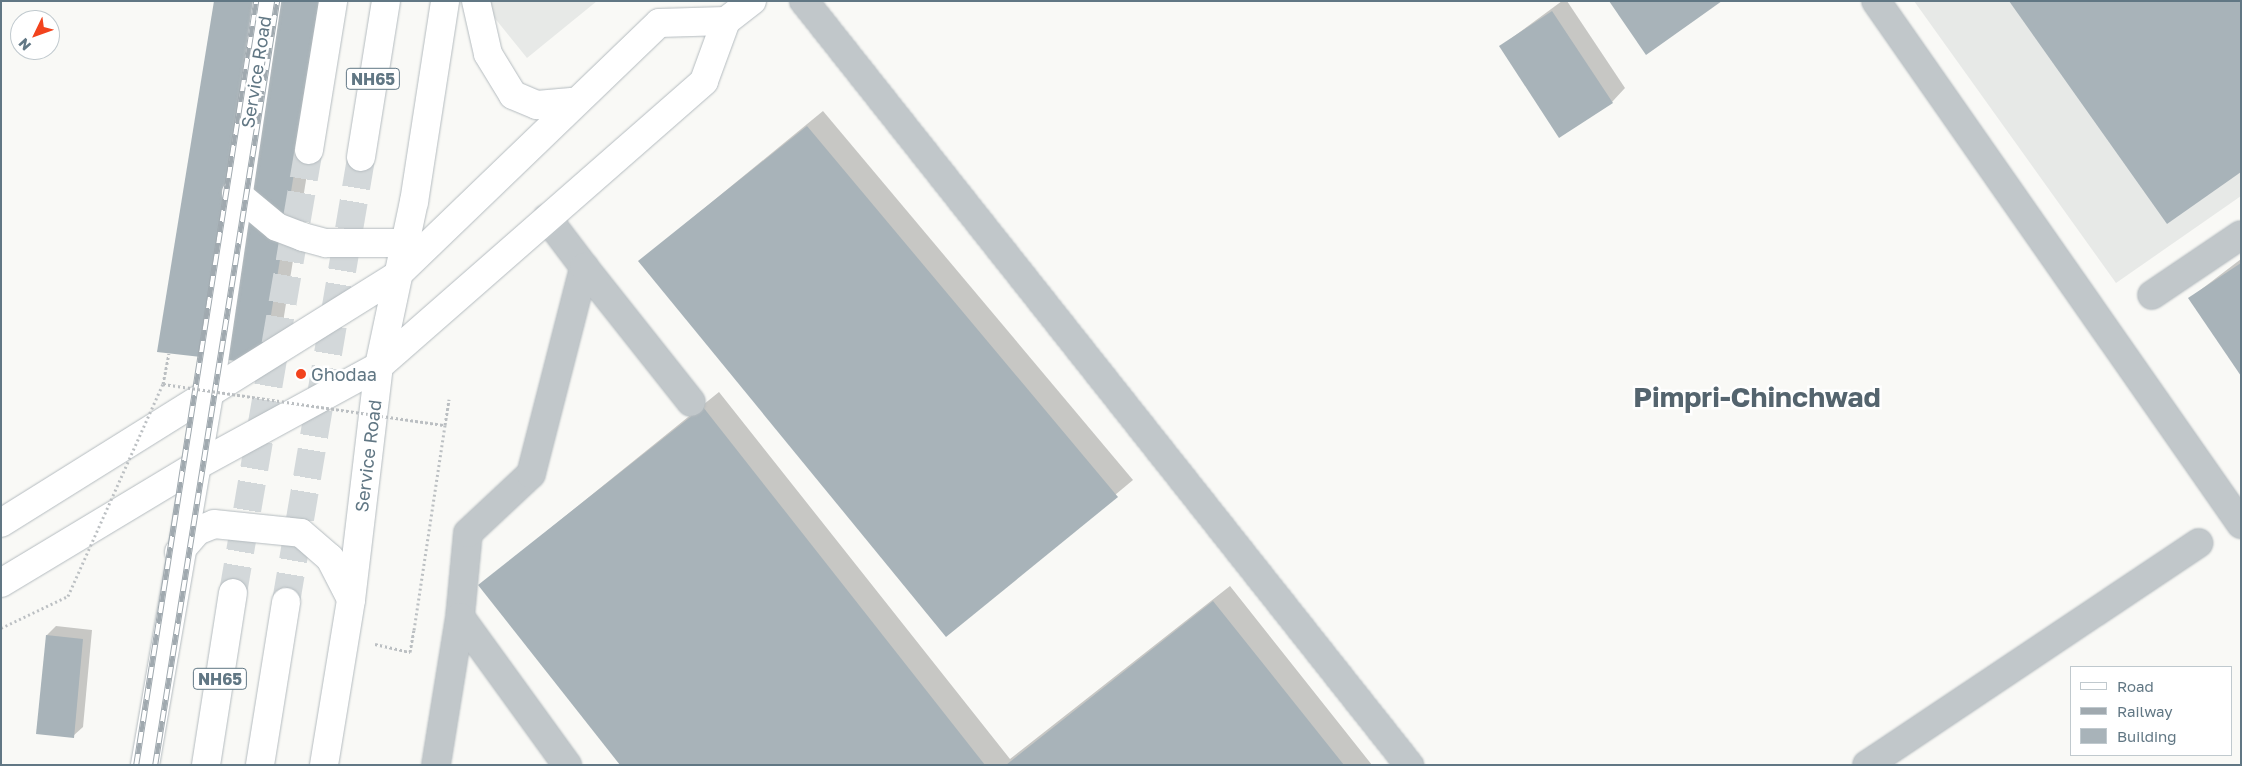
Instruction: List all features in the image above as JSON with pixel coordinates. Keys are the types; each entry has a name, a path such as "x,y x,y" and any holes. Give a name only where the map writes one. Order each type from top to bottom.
{"main road":[{"name":"Service Road","path":"145,765 179,552 209,395 236,193 267,1"},
{"name":"NH65","path":"309,150 332,1"},
{"name":"NH65","path":"361,157 386,1"},
{"name":"Service Road","path":"324,765 351,600 379,366 394,277 404,243 445,1"},
{"path":"476,1 488,54 513,95 537,105 574,102"},
{"path":"1,583 194,467 379,366 704,81 726,21 752,1"},
{"path":"1,523 209,395 394,277 574,102 659,23 726,21"},
{"path":"236,193 277,226 302,237 326,243 404,243"},
{"path":"179,552 197,531 214,524 301,533 330,558 351,600"},
{"name":"NH65","path":"206,765 233,593"},
{"name":"NH65","path":"260,765 286,602"}],"street":[{"path":"804,1 1409,765"},
{"path":"1876,1 2241,524"},
{"path":"547,218 691,402"},
{"path":"2152,295 2241,235"},
{"path":"436,765 460,618 468,533 531,474 584,267"},
{"path":"1867,765 2198,543"},
{"path":"460,618 567,765"}],"path":[{"path":"1,628 68,596 163,384 168,354"},
{"path":"163,384 444,425"},
{"path":"345,638 410,652 449,399"}],"shaded area":[{"path":"481,1 597,1 527,58"},
{"path":"1914,1 2241,1 2241,196 2116,283"}],"building":[{"path":"214,1 322,1 263,364 157,352"},
{"path":"1609,1 1722,1 1646,55"},
{"path":"2009,1 2241,1 2241,172 2167,224"},
{"path":"1552,11 1613,103 1559,138 1499,46"},
{"path":"807,126 1118,497 946,637 638,261"},
{"path":"2241,263 2241,376 2188,298"},
{"path":"703,407 985,765 620,765 478,585"},
{"path":"1213,601 1344,765 1006,765"},
{"path":"46,635 83,639 74,738 36,734"}],"tunnel":[{"path":"233,593 309,150"},
{"path":"286,602 361,157"}],"railway":[{"path":"136,765 256,1"},
{"path":"155,765 277,1"}],"place":[{"name":"Ghodaa","path":"301,374"}],"district":[{"name":"Pimpri-Chinchwad","path":"1757,397"}]}
